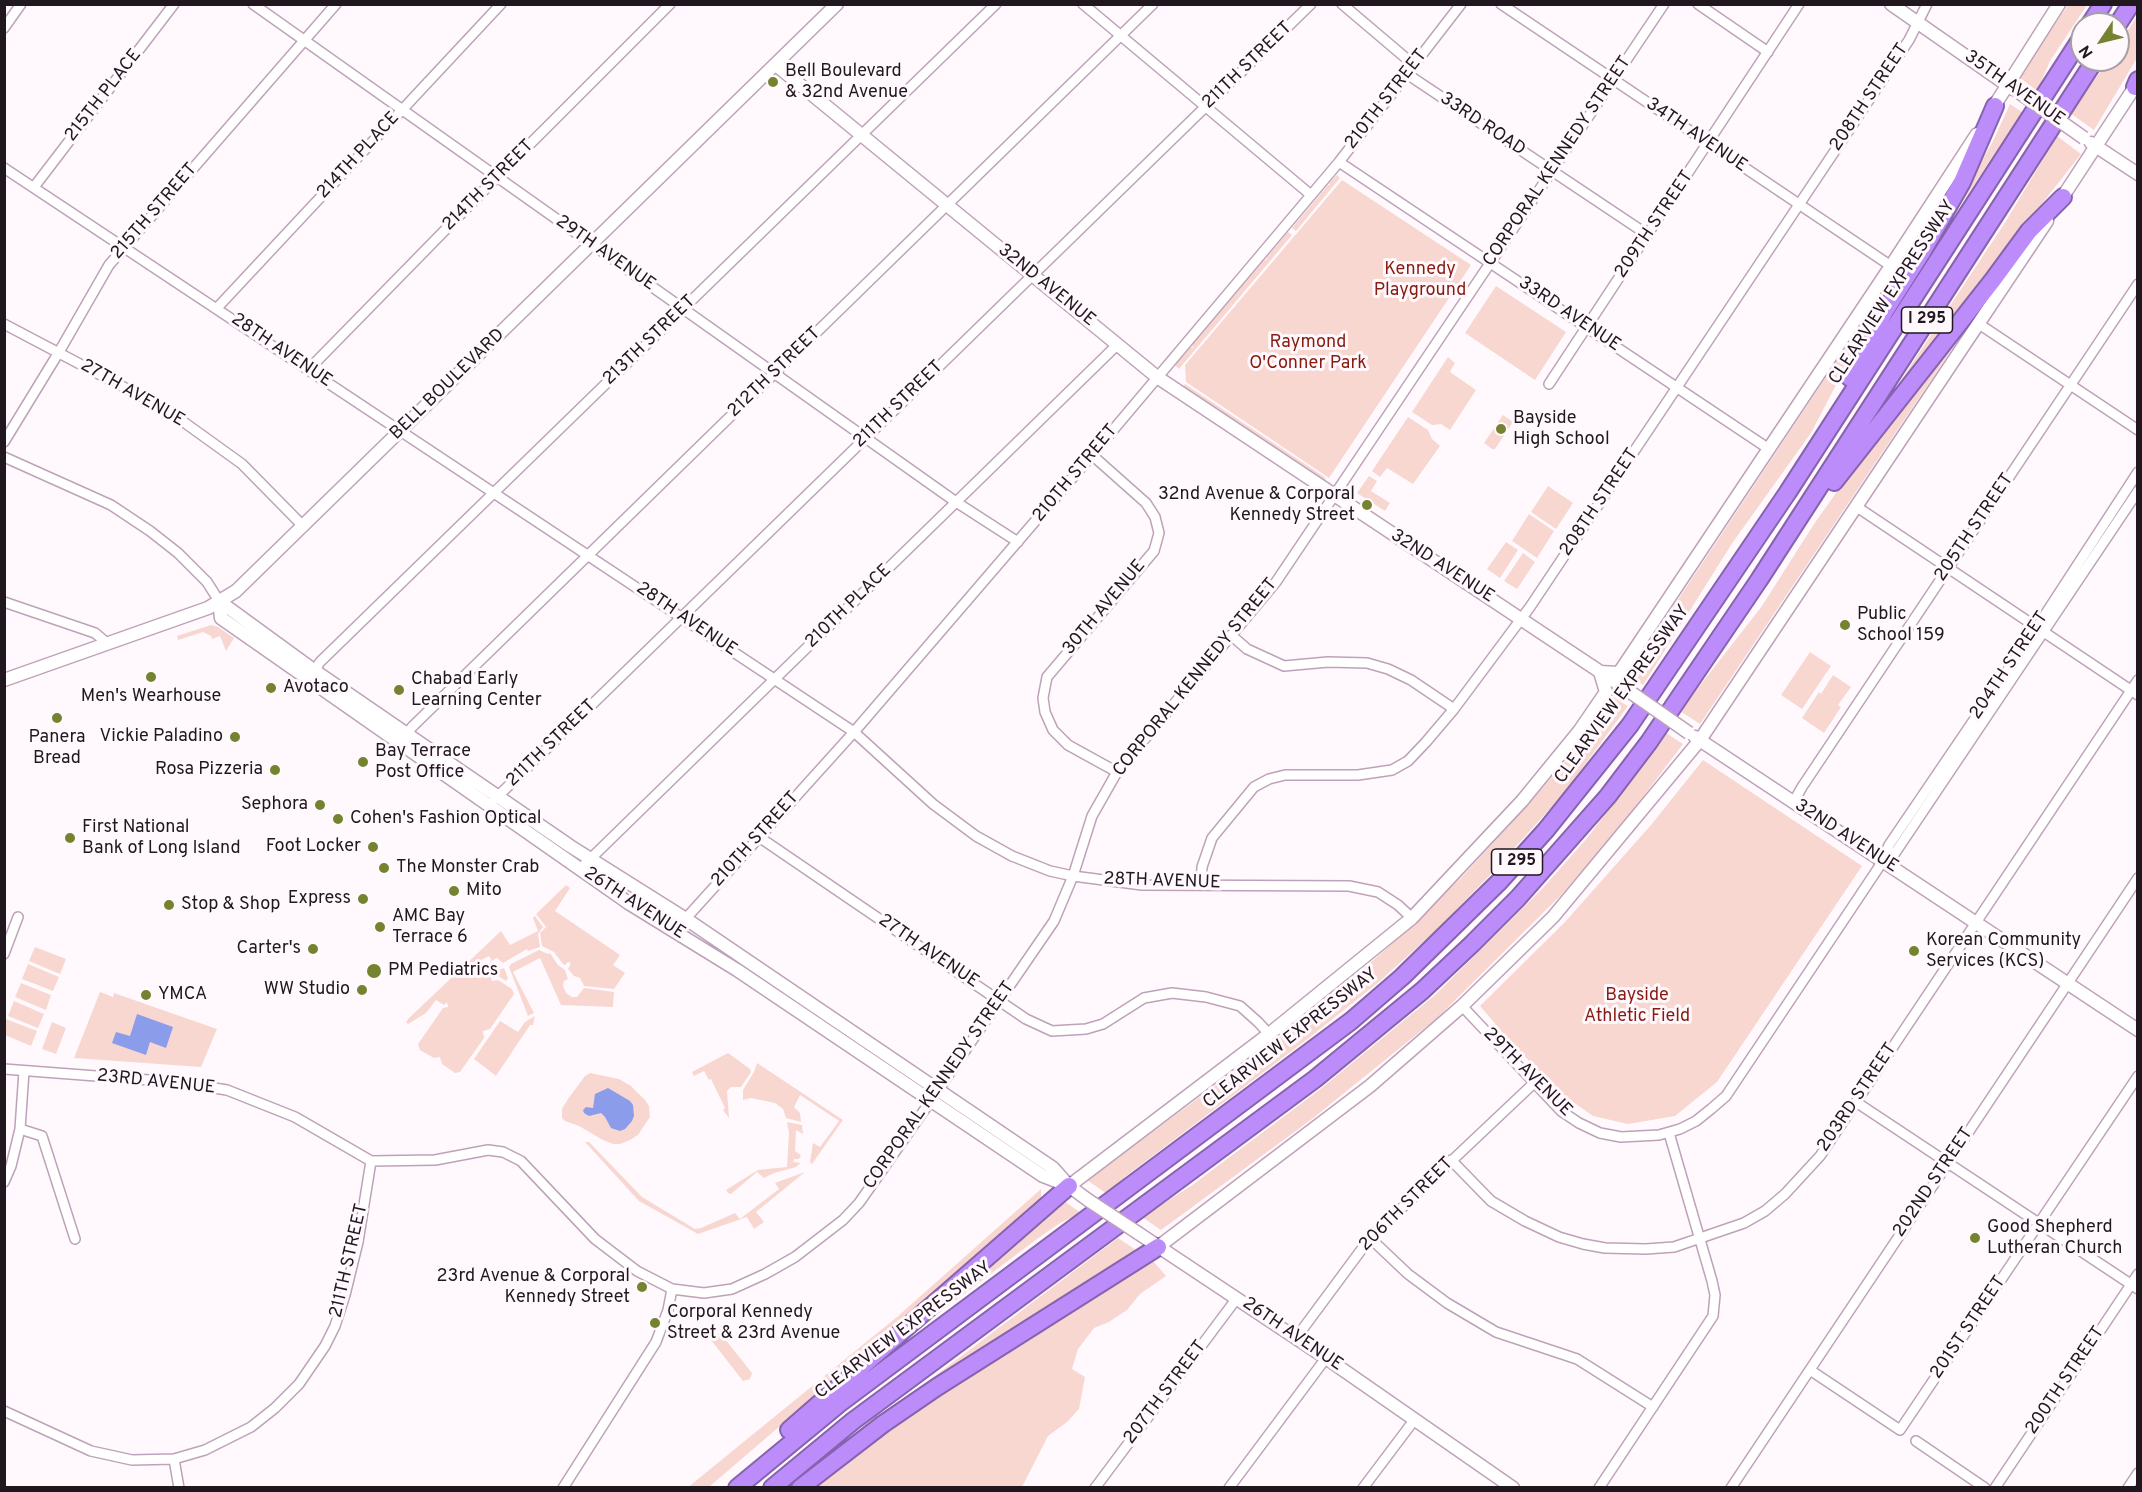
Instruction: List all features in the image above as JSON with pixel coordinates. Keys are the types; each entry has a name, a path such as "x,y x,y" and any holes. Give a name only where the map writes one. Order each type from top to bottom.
{"highway":[{"name":"CLEARVIEW EXPRESSWAY","path":"737,1488 840,1403 1351,1021 1443,937 1508,873 1589,778 1630,725 1788,492 2070,56"},
{"name":"I 295","path":"772,1488 862,1414 1315,1079 1369,1036 1447,968 1518,898 1608,796 1649,742 1759,580 2087,72"},
{"path":"1788,492 1885,312 1962,183 1995,106"},
{"path":"1759,580 2029,231 2062,197"},
{"path":"724,1488 1069,1186"},
{"path":"800,1488 937,1387 1158,1247"}],"street":[{"path":"4,28 21,4"},
{"name":"215TH PLACE","path":"34,187 174,4"},
{"name":"29TH AVENUE","path":"253,4 956,502 1018,542"},
{"name":"215TH STREET","path":"4,442 109,266 336,4"},
{"name":"214TH PLACE","path":"217,308 501,4"},
{"name":"214TH STREET","path":"309,369 670,4"},
{"name":"BELL BOULEVARD","path":"4,680 208,608 236,591 837,4"},
{"name":"213TH STREET","path":"311,675 320,662 996,4"},
{"path":"1083,4 1311,195"},
{"name":"212TH STREET","path":"403,739 1153,4"},
{"name":"211TH STREET","path":"489,805 1311,4"},
{"path":"1342,4 1414,65"},
{"name":"210TH STREET","path":"678,932 686,919 854,732 1092,455 1338,162 1461,4"},
{"name":"34TH AVENUE","path":"1501,4 1891,266"},
{"name":"CORPORAL KENNEDY STREET","path":"672,1289 704,1293 732,1289 765,1274 795,1257 843,1220 859,1203 1054,921 1073,876 1092,816 1117,772 1276,582 1664,4"},
{"path":"1698,4 1768,52"},
{"name":"209TH STREET","path":"1549,384 1799,4"},
{"name":"35TH AVENUE","path":"1891,4 2138,174"},
{"name":"208TH STREET","path":"1201,884 1204,858 1212,838 1254,787 1269,779 1285,775 1358,775 1392,771 1408,761 1454,709 1521,619 1677,387 1909,40 1928,4"},
{"path":"1069,1186 1269,1034 1412,918 1522,801 1580,730 1606,692 1600,672 1619,673 1891,266 2059,4"},
{"name":"32ND AVENUE","path":"776,65 1157,377 1793,803 1883,860 2138,1030"},
{"name":"33RD ROAD","path":"1407,74 1648,235"},
{"path":"1158,1247 1370,1086 1462,1006 1553,917 1695,737 1857,507 2137,83"},
{"name":"33RD AVENUE","path":"1338,162 1769,448"},
{"name":"28TH AVENUE","path":"4,168 854,732 933,804 976,836 1012,856 1050,871 1142,885 1349,886 1378,892 1398,905 1412,918"},
{"name":"205TH STREET","path":"1793,803 2138,284"},
{"name":"27TH AVENUE","path":"4,324 167,410 242,464 303,526"},
{"path":"1979,324 2138,430"},
{"name":"210TH PLACE","path":"580,869 1117,345"},
{"name":"30TH AVENUE","path":"1092,455 1146,503 1155,517 1159,533 1154,551 1047,677 1043,698 1044,712 1053,730 1068,745 1117,772"},
{"name":"26TH AVENUE","path":"4,457 111,505 150,531 178,553 207,582 219,602 311,675 403,739 489,805 630,904 1053,1168 1069,1186 1088,1200 1326,1358 1504,1485"},
{"name":"204TH STREET","path":"2040,629 2138,472"},
{"name":"204TH STREET","path":"1669,1133 1696,1121 1726,1096 1883,860 1889,845 2138,491"},
{"path":"1857,507 2134,692"},
{"path":"4,602 95,633 108,644"},
{"path":"1231,635 1247,649 1284,666 1328,662 1367,663 1388,669 1411,680 1454,709"},
{"name":"203RD STREET","path":"1701,1238 1744,1223 1765,1211 1785,1194 1820,1156 1976,922 2134,692 2138,680"},
{"name":"26TH AVENUE","path":"403,739 498,796 591,860 686,919 934,1095"},
{"name":"27TH AVENUE","path":"759,837 1026,1018 1052,1031 1086,1029 1103,1024 1144,998 1172,993 1206,997 1240,1006 1269,1034"},
{"name":"202ND STREET","path":"1731,1488 2138,879"},
{"path":"4,954 18,917"},
{"name":"29TH AVENUE","path":"1462,1006 1533,1084 1561,1111 1579,1123 1600,1133 1621,1137 1642,1138 1669,1133"},
{"name":"23RD AVENUE","path":"4,1069 175,1082 226,1090 295,1117 370,1161"},
{"path":"4,1182 11,1166 20,1129 24,1071"},
{"name":"201ST STREET","path":"1810,1371 1900,1431 2138,1076"},
{"name":"206TH STREET","path":"1296,1338 1370,1238 1533,1084"},
{"path":"1856,1102 2134,1287"},
{"path":"20,1129 42,1136 75,1239"},
{"path":"1599,1488 1713,1316 1715,1295 1701,1238 1669,1133"},
{"path":"370,1161 435,1160 488,1150 503,1152 521,1161 594,1239 637,1271 672,1289 668,1310 656,1342 563,1488"},
{"name":"211TH STREET","path":"4,1411 73,1444 106,1455 132,1460 174,1459 205,1450 251,1427 275,1408 299,1384 335,1326 358,1242 370,1161"},
{"path":"1451,1161 1491,1200 1525,1221 1575,1242 1605,1248 1646,1249 1674,1247 1701,1238"},
{"path":"1370,1238 1408,1274 1447,1303 1497,1332 1576,1359 1653,1407"},
{"name":"200TH STREET","path":"1995,1488 2134,1287 2138,1274"},
{"name":"207TH STREET","path":"1095,1488 1237,1298"},
{"path":"1229,1488 1326,1358"},
{"path":"1363,1488 1414,1419"},
{"path":"1916,1441 1984,1488"},
{"path":"174,1459 178,1488"},
{"path":"2128,1488 2138,1473"}],"green space":[{"path":"2068,5 2087,5 2082,12 2070,12 2070,31 2050,61 2037,91 2019,77"},
{"path":"2137,16 2137,58 2130,70 2130,27"},
{"path":"2100,72 2129,72 2094,130 2070,113"},
{"path":"2010,104 2022,112 1942,233 1993,141"},
{"path":"2057,136 2081,154 1886,403 2006,221"},
{"path":"1337,175 1340,178 1296,231 1292,228 1330,185 1329,183"},
{"name":"Raymond O'Conner Park","path":"1342,180 1471,265 1329,478 1186,382 1185,365"},
{"path":"1932,218 1935,219 1864,331 1811,433 1733,542 1643,685 1628,675"},
{"path":"1288,232 1292,235 1179,369 1175,365 1191,347 1193,348 1192,345 1265,259 1266,261"},
{"path":"1496,286 1566,332 1535,380 1465,333"},
{"path":"1988,295 1700,724 1680,711 1762,606 1814,524 1865,452"},
{"path":"1448,357 1455,363 1450,372 1476,390 1450,430 1441,424 1432,425 1412,412"},
{"path":"1185,384 1326,478 1325,480 1183,386"},
{"path":"1503,415 1513,422 1495,449 1492,449 1484,443"},
{"path":"1408,417 1428,430 1432,439 1440,446 1413,484 1387,468 1380,477 1372,471"},
{"path":"1369,476 1377,481 1371,491 1390,503 1385,511 1357,493"},
{"path":"1548,486 1573,503 1556,529 1531,512"},
{"path":"1529,514 1554,531 1537,558 1512,541"},
{"path":"1506,542 1518,550 1500,578 1487,569"},
{"path":"1523,553 1535,562 1517,589 1504,581"},
{"path":"211,625 234,638 226,651 220,636 212,639 203,632 178,640 177,636"},
{"path":"1810,652 1831,666 1802,709 1781,695"},
{"path":"1833,675 1851,687 1838,705 1841,707 1824,733 1802,718"},
{"path":"1613,697 1628,706 1564,793 1491,874 1435,931 1380,981 1309,1038 1126,1176 1107,1194 1087,1180 1257,1055 1385,950 1461,878 1516,818 1576,749"},
{"path":"1666,733 1683,744 1624,822 1561,895 1437,1018 1312,1119 1161,1230 1142,1217 1191,1186 1318,1091 1435,995 1542,889 1588,837"},
{"name":"Bayside Athletic Field","path":"1703,760 1862,866 1717,1082 1675,1116 1628,1124 1593,1116 1559,1092 1480,1006 1565,922 1651,825"},
{"path":"566,885 570,888 555,911 620,955 613,965 625,973 614,989 584,986 580,978 574,976 568,969 571,963 563,964 554,952 542,946 540,933 546,927 536,914"},
{"path":"535,916 543,927 538,934 540,947 528,951 527,949 503,963 497,958 491,961 491,968 496,971 504,968 508,978 506,981 488,969 491,959 489,956 470,966 477,966 490,975 492,981 498,980 512,989 514,994 490,1029 483,1031 484,1038 460,1072 455,1073 442,1064 440,1057 434,1058 420,1050 418,1044 443,1008 448,1007 447,1002 444,1005 436,1000 426,1013 408,1024 406,1022 409,1018 501,931 510,945 538,931 533,918"},
{"path":"35,947 66,959 60,974 29,961"},
{"path":"539,950 550,953 558,965 565,970 568,979 564,981 563,986 566,993 577,997 584,988 614,992 613,1007 561,1005 540,958 513,972 534,1013 528,1016 509,967"},
{"path":"28,964 59,977 53,991 22,979"},
{"path":"21,983 51,995 46,1010 15,997"},
{"path":"100,992 113,997 114,993 217,1029 201,1067 74,1058"},
{"path":"14,1001 44,1014 38,1028 8,1016"},
{"path":"535,1016 533,1025 530,1025 496,1076 474,1059 500,1021 518,1032 525,1022"},
{"path":"6,1019 37,1031 31,1046 5,1035"},
{"path":"52,1022 66,1028 56,1054 42,1049"},
{"path":"728,1053 751,1072 741,1087 731,1087 727,1091 729,1118 723,1110 725,1108 711,1079 709,1080 704,1071 694,1076 692,1072"},
{"path":"757,1063 843,1120 812,1164 810,1162 813,1143 820,1147 839,1121 800,1095 794,1107 800,1113 801,1122 786,1118 783,1109 775,1103 751,1098 743,1100 743,1090"},
{"path":"590,1073 619,1079 631,1086 645,1100 649,1106 650,1117 638,1135 620,1144 613,1144 562,1118 562,1109 568,1099 585,1076"},
{"path":"787,1122 802,1125 803,1134 796,1130 795,1151 801,1155 793,1162 801,1163 796,1167 764,1178 757,1172 731,1194 728,1193 726,1190 758,1170 787,1167 789,1133"},
{"path":"585,1142 589,1142 642,1197 695,1229 735,1213 740,1219 779,1189 775,1183 805,1172 756,1212 764,1222 754,1229 747,1217 698,1234 639,1201"},
{"path":"1041,1189 1041,1202 709,1487 687,1488 897,1317"},
{"path":"1060,1198 1081,1213 1060,1223 1037,1239 858,1374"},
{"path":"1118,1238 1136,1250 958,1364 846,1443"},
{"path":"1144,1257 1154,1262 1166,1276 1140,1294 1127,1310 1109,1322 1094,1328 1078,1349 1072,1369 1085,1377 1079,1409 1067,1422 1048,1436 1022,1487 807,1488 920,1404"},
{"path":"715,1333 721,1334 752,1373 750,1379 743,1381 711,1340"}],"water":[{"path":"137,1014 173,1027 166,1048 150,1042 146,1055 112,1043 116,1032 130,1036"},
{"path":"608,1088 633,1105 632,1121 620,1131 611,1128 601,1113 589,1116 583,1110 586,1107 593,1108 595,1094"}],"place":[{"name":"Bell Boulevard & 32nd Avenue","path":"773,82"},
{"name":"Bayside High School","path":"1501,429"},
{"name":"32nd Avenue & Corporal Kennedy Street","path":"1367,505"},
{"name":"Public School 159","path":"1845,625"},
{"name":"Men's Wearhouse","path":"151,677"},
{"name":"Avotaco","path":"271,688"},
{"name":"Chabad Early Learning Center","path":"399,690"},
{"name":"Panera Bread","path":"57,718"},
{"name":"Vickie Paladino","path":"235,737"},
{"name":"Bay Terrace Post Office","path":"363,762"},
{"name":"Rosa Pizzeria","path":"275,770"},
{"name":"Sephora","path":"320,805"},
{"name":"Cohen's Fashion Optical","path":"338,819"},
{"name":"First National Bank of Long Island","path":"70,838"},
{"name":"Foot Locker","path":"373,847"},
{"name":"The Monster Crab","path":"384,868"},
{"name":"Mito","path":"454,891"},
{"name":"Express","path":"363,899"},
{"name":"Stop & Shop","path":"169,905"},
{"name":"AMC Bay Terrace 6","path":"380,927"},
{"name":"Carter's","path":"313,949"},
{"name":"Korean Community Services (KCS)","path":"1914,951"},
{"name":"PM Pediatrics","path":"374,971"},
{"name":"WW Studio","path":"362,990"},
{"name":"YMCA","path":"146,995"},
{"name":"Good Shepherd Lutheran Church","path":"1975,1238"},
{"name":"23rd Avenue & Corporal Kennedy Street","path":"642,1287"},
{"name":"Corporal Kennedy Street & 23rd Avenue","path":"655,1323"}],"park label":[{"name":"Kennedy Playground","path":"1420,280"}]}
